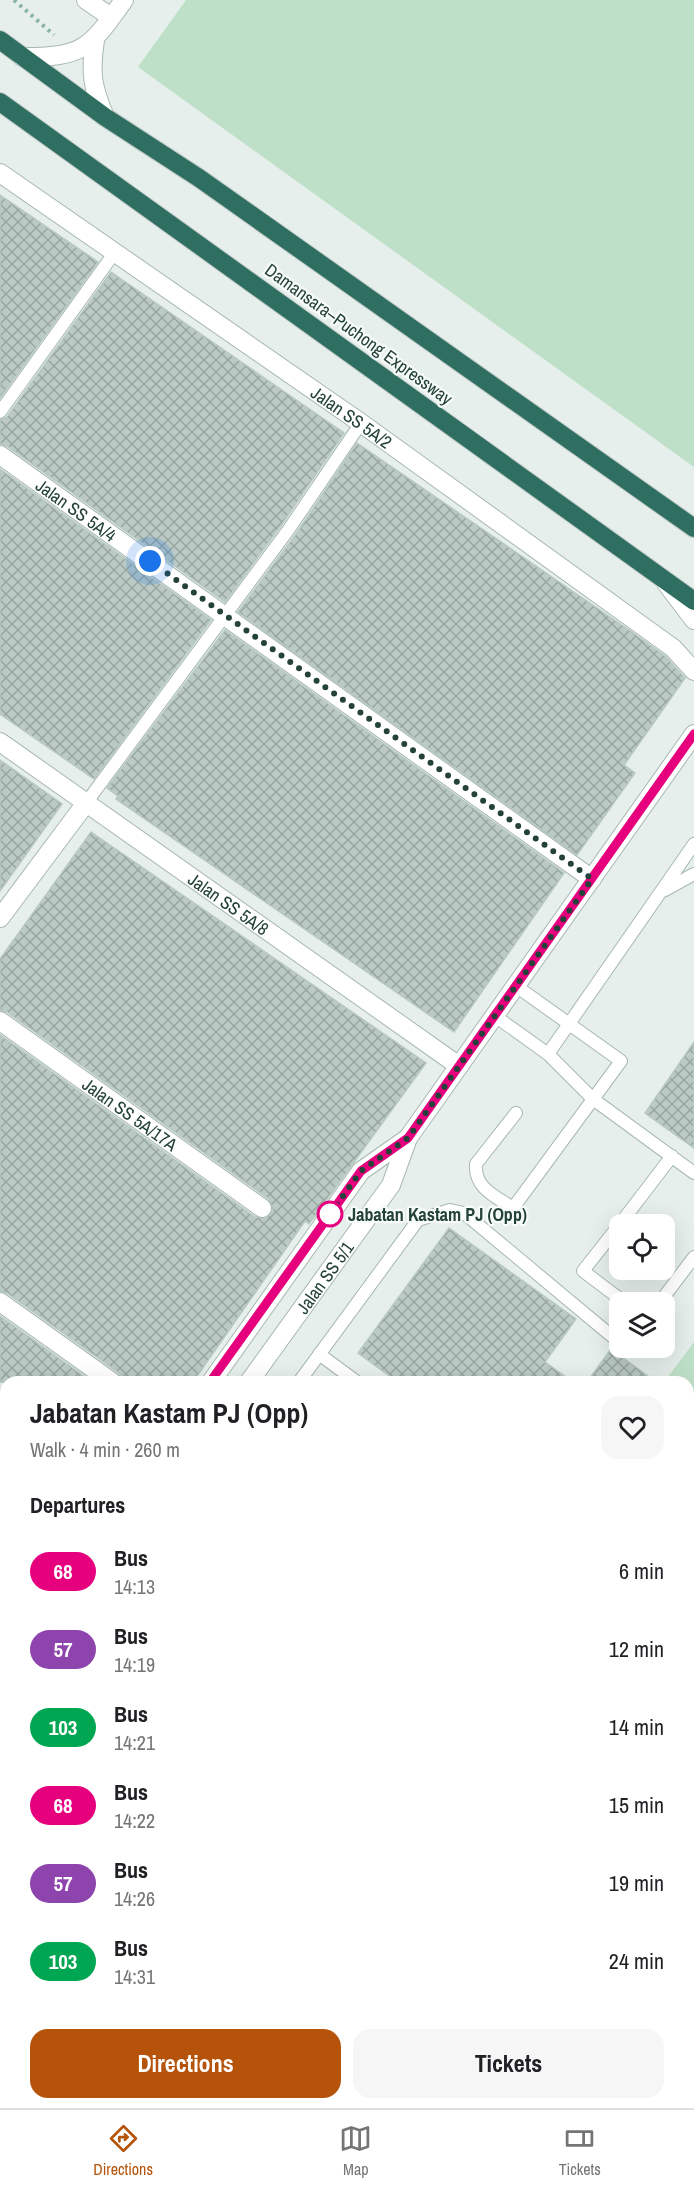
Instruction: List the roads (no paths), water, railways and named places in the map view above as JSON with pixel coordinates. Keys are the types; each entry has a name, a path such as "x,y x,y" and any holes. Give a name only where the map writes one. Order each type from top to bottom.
{"highway":[{"name":"Damansara–Puchong Expressway","path":"0,40 105,117 199,178 694,528"},
{"name":"Damansara–Puchong Expressway","path":"0,102 694,601"}],"street":[{"path":"86,0 111,18"},
{"path":"22,57 54,57 75,53 95,40 124,0"},
{"path":"95,40 91,69 94,90 105,117"},
{"name":"Jalan SS 5A/2","path":"0,173 361,423 673,648 694,671"},
{"name":"Jalan SS 5A/4","path":"0,455 592,879"},
{"path":"664,580 694,620"},
{"name":"Jalan SS 5/1","path":"253,1376 391,1185 408,1138 694,734"},
{"name":"Jalan SS 5A/8","path":"0,742 459,1066"},
{"path":"0,918 86,803"},
{"name":"Jalan SS 5A/17A","path":"0,1021 262,1208"},
{"name":"Jalan SS 5/1","path":"214,1376 361,1171 408,1138"},
{"path":"0,1302 104,1376"}],"lane":[{"path":"0,412 115,252"},
{"path":"86,803 289,529 361,423"},
{"path":"548,1054 694,844"},
{"path":"661,892 694,874"},
{"path":"516,986 621,1061 513,1208 478,1183 475,1174 476,1164 516,1113"},
{"path":"495,1016 548,1054 592,1099 694,1173"},
{"path":"628,1214 672,1156"},
{"path":"303,1376 417,1220 450,1210 464,1213 609,1334"},
{"path":"609,1238 584,1271 611,1292"},
{"path":"668,1292 694,1257"},
{"path":"319,1354 349,1376"}],"place":[{"name":"Jabatan Kastam PJ (Opp)","path":"330,1214"}]}
